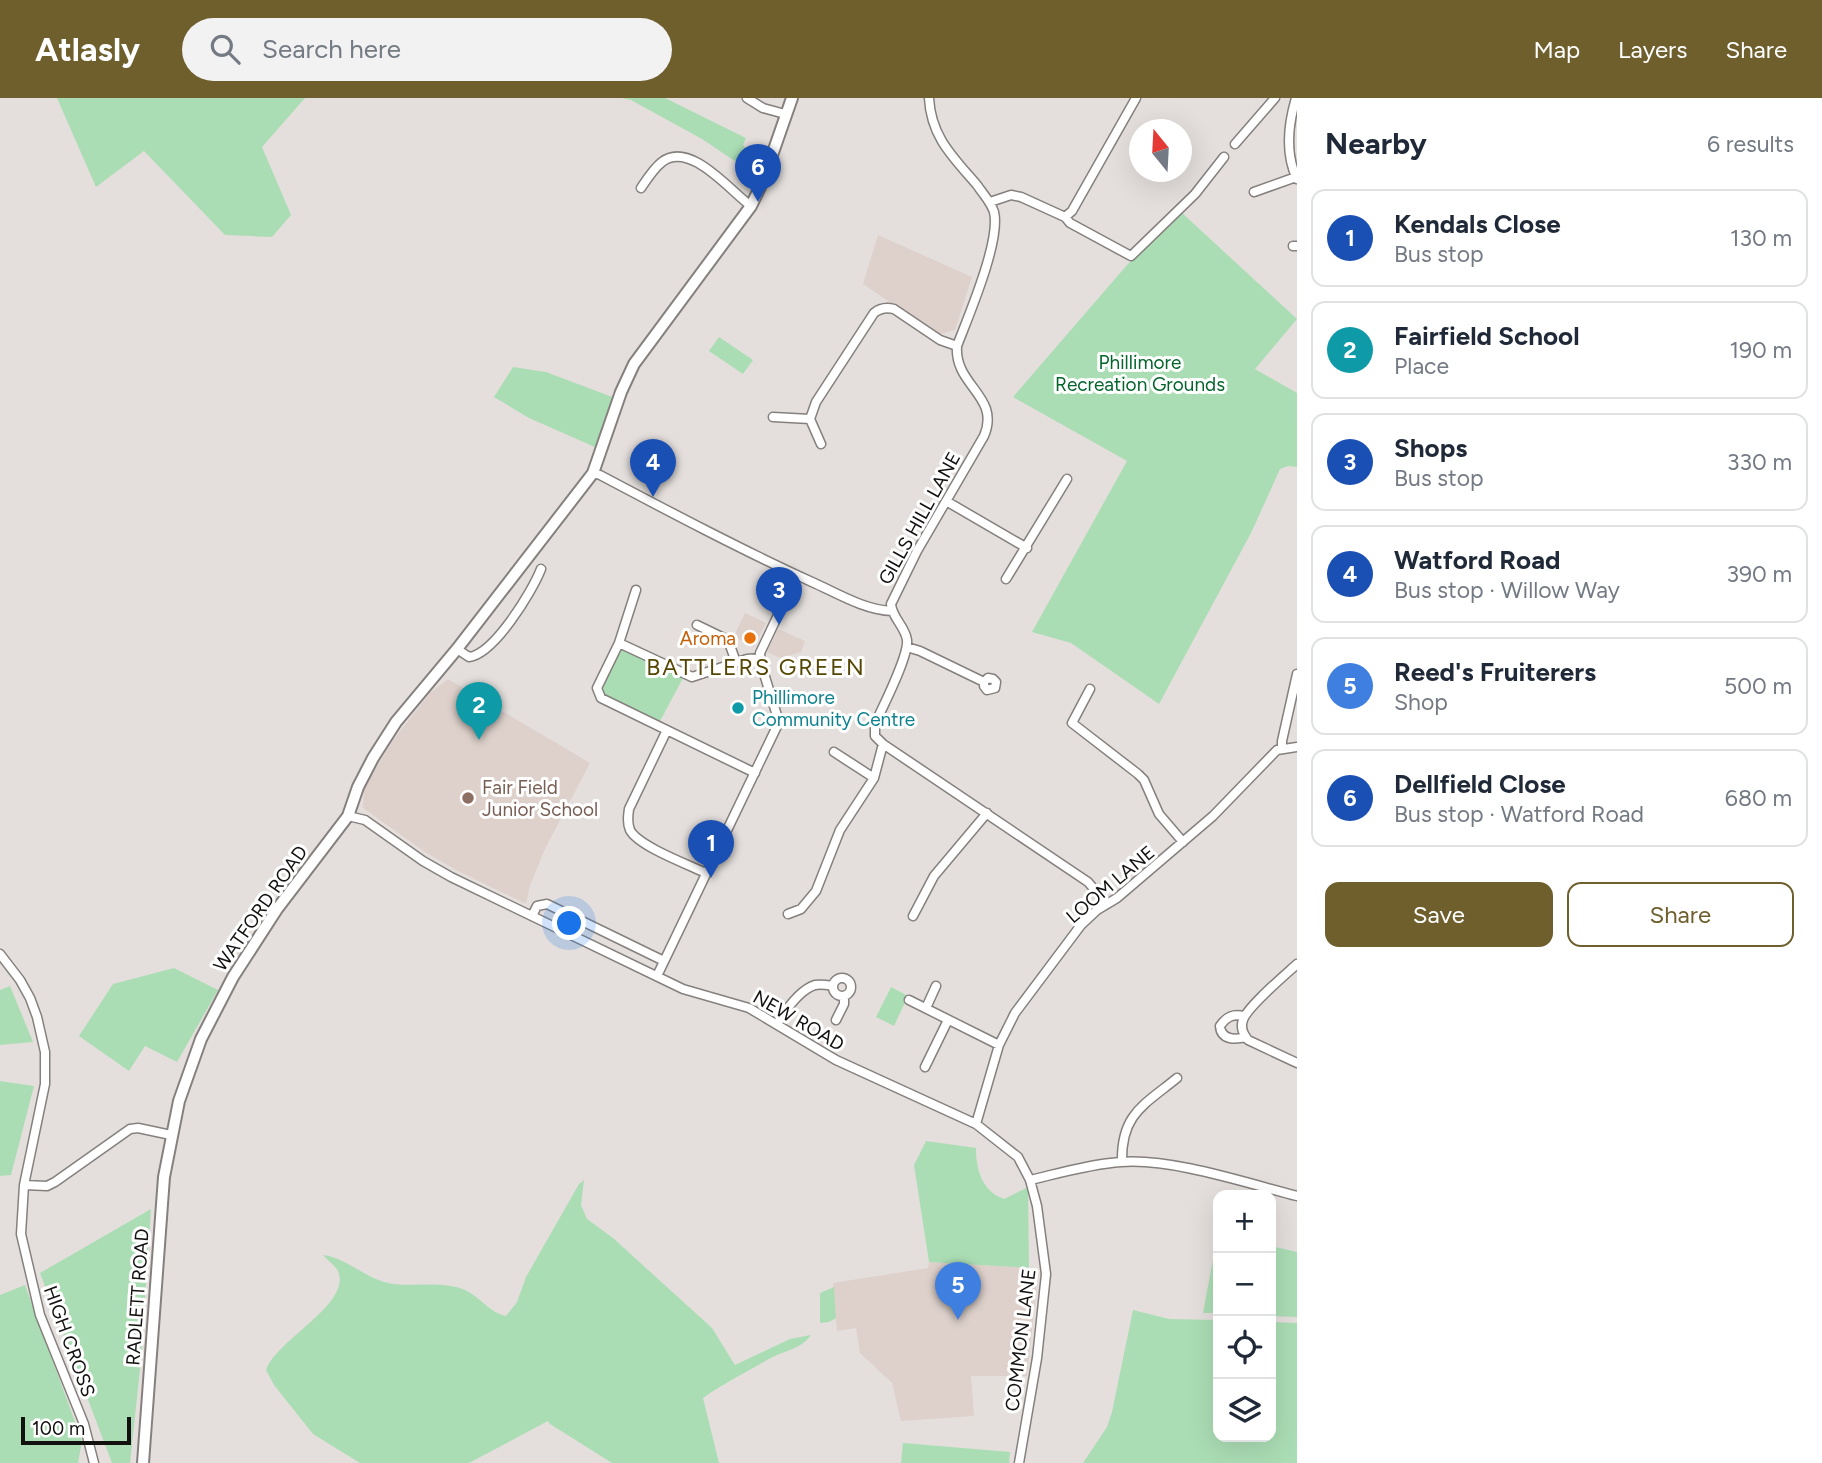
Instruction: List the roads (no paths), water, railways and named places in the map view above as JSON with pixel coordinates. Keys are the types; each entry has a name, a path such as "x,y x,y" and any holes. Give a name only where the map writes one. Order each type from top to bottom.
{"main road":[{"name":"WATFORD ROAD","path":"171,1135 187,1073 218,1004 277,909 348,816 358,787 396,722 457,649 593,474 621,392 634,365 751,206 763,181 792,98"},
{"name":"RADLETT ROAD","path":"143,1463 160,1218 171,1135"}],"street":[{"path":"747,98 763,108 785,114"},
{"path":"821,444 810,419 816,402 874,313 883,308 894,309 940,340 957,346 990,248 995,221 990,202 941,141 932,123 929,98"},
{"path":"1065,217 1072,211 1136,98"},
{"path":"1235,144 1275,98"},
{"path":"1254,192 1296,178 1289,159 1289,131 1296,98"},
{"path":"641,188 661,162 682,157 697,162 718,176 736,196 751,206"},
{"path":"990,202 1012,195 1020,197 1065,217 1070,223 1131,256 1195,194 1224,157"},
{"name":"GILLS HILL LANE","path":"907,647 905,632 892,611 894,594 984,436 988,421 984,402 965,379 958,365 957,346"},
{"path":"773,417 810,419"},
{"path":"593,474 600,475 736,547 797,575 876,611 892,611"},
{"path":"1006,579 1068,480"},
{"path":"946,501 1027,548"},
{"path":"457,649 469,657 478,654 508,625 541,569"},
{"path":"657,976 779,722 760,658 761,648 797,575"},
{"path":"636,590 619,643 597,688 598,695 755,773"},
{"path":"697,625 728,640 736,662"},
{"path":"619,643 692,677 736,662 760,658"},
{"path":"984,682 907,647 875,724 875,736 1088,882 1107,904"},
{"path":"1297,674 1282,741 1282,747 1297,747"},
{"path":"1090,690 1073,723 1144,780 1159,814 1183,842"},
{"path":"667,730 629,808 628,823 640,841 706,873"},
{"path":"788,914 801,909 816,891 841,830 874,778 883,744"},
{"name":"LOOM LANE","path":"976,1124 999,1045 1015,1013 1081,925 1183,842 1282,747"},
{"path":"834,752 874,778"},
{"path":"913,916 934,876 987,813"},
{"name":"NEW ROAD","path":"348,816 365,820 423,861 451,877 695,993 738,1004 836,1060 976,1124 1018,1157 1030,1180"},
{"path":"532,916 537,906 547,904 664,961"},
{"name":"HIGH CROSS","path":"0,954 30,998 45,1052 45,1084 24,1185 21,1234 40,1315 84,1424 94,1463"},
{"path":"1297,964 1244,1016 1242,1028 1252,1042 1297,1063"},
{"path":"833,986 839,977 848,979 851,984 851,990 844,996 844,1004 836,1020"},
{"path":"776,1024 790,1004 811,987 833,986"},
{"path":"833,986 835,992 844,996"},
{"path":"926,1008 936,986"},
{"path":"909,1000 999,1045"},
{"path":"1244,1016 1230,1016 1222,1023 1220,1030 1229,1038 1246,1037"},
{"path":"926,1067 948,1020"},
{"path":"1122,1161 1122,1138 1130,1119 1177,1078"},
{"path":"24,1185 47,1186 55,1182 130,1129 138,1128 171,1135"},
{"path":"1030,1180 1122,1161 1171,1166 1297,1196"},
{"name":"COMMON LANE","path":"1019,1463 1037,1358 1046,1282 1039,1214 1030,1180"}],"place":[{"name":"Dellfield Close","path":"758,202"},
{"name":"Watford Road","path":"653,497"},
{"name":"Shops","path":"779,625"},
{"name":"Aroma","path":"750,638"},
{"name":"Phillimore Community Centre","path":"738,708"},
{"name":"Fairfield School","path":"479,740"},
{"name":"Fair Field Junior School","path":"468,798"},
{"name":"Kendals Close","path":"711,878"},
{"name":"Reed's Fruiterers","path":"958,1320"}],"district":[{"name":"BATTLERS GREEN","path":"756,667"}],"park label":[{"name":"Phillimore Recreation Grounds","path":"1140,373"}]}
